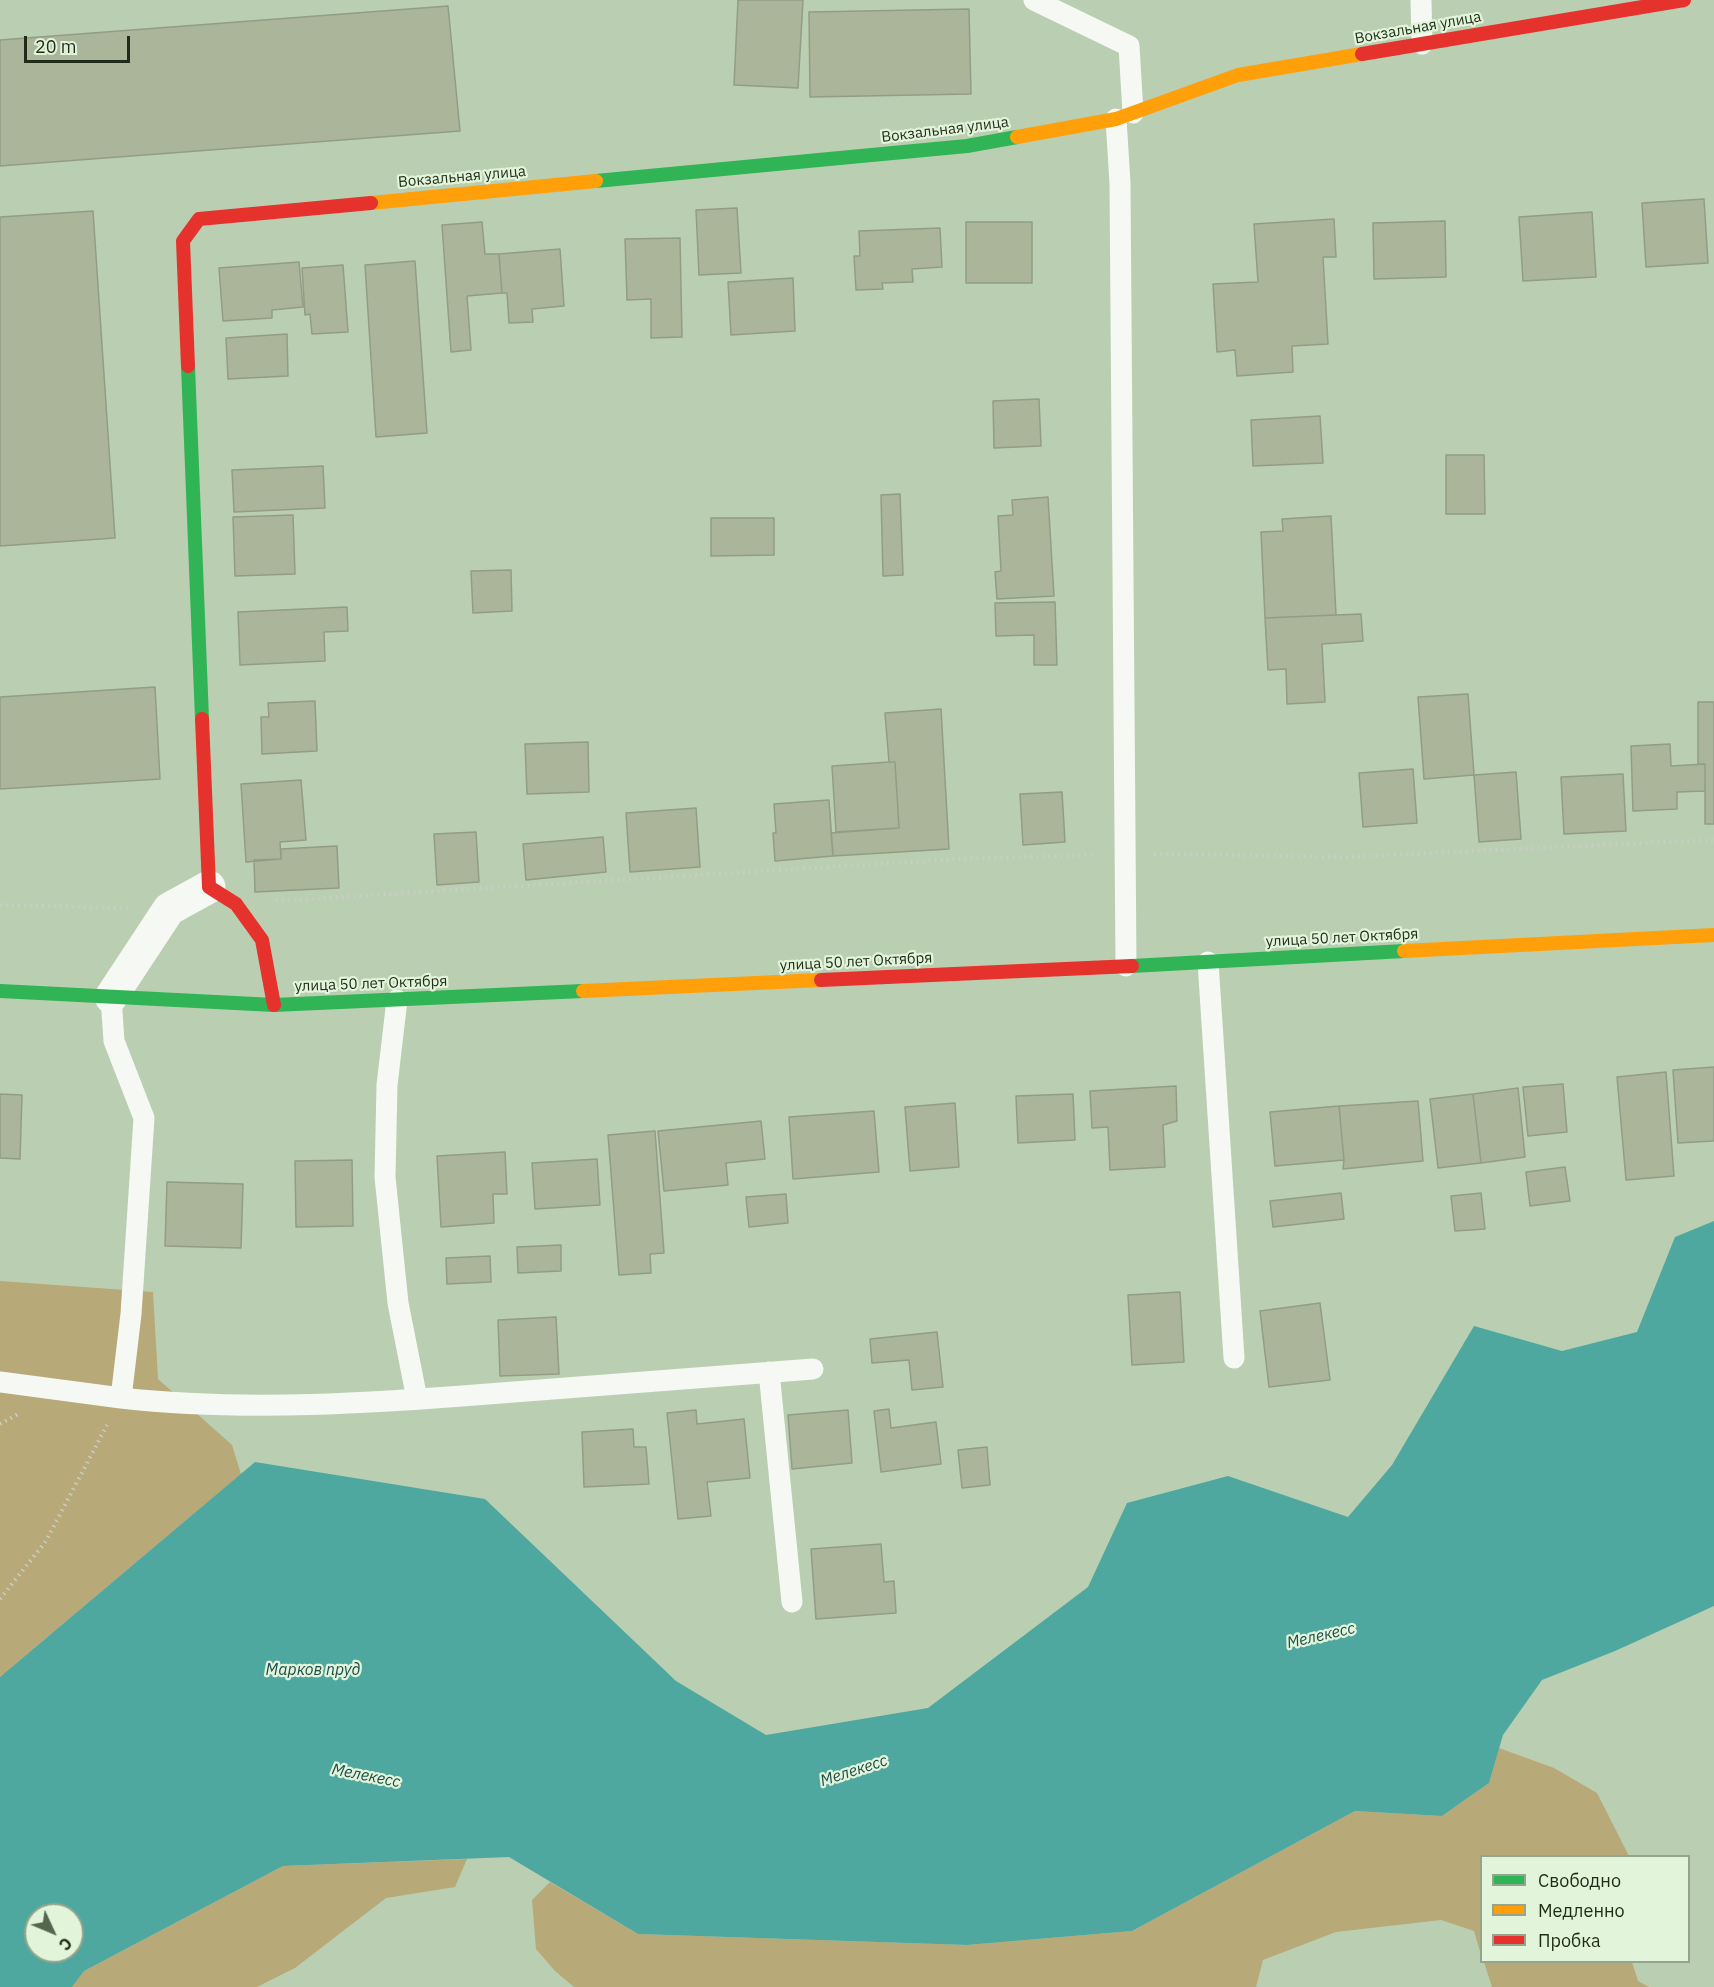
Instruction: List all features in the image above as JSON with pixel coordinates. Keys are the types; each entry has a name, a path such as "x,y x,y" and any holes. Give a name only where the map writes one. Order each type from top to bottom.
{"street":[{"name":"Вокзальная улица","path":"222,896 183,241 199,219 967,146 1125,116 1238,75 1684,0"},
{"path":"111,997 169,909 222,896 262,940 274,1005"},
{"name":"улица 50 лет Октября","path":"0,991 274,1005 1126,966 1714,935"}],"lane":[{"path":"1035,0 1129,46 1121,195 1126,966"},
{"path":"1421,0 1422,44"},
{"path":"1208,962 1234,1358"},
{"path":"111,997 114,1041 144,1118 131,1314 121,1398"},
{"path":"397,1000 387,1085 385,1177 398,1303 417,1399"},
{"path":"0,1382 169,1403 270,1404 417,1399 813,1369"},
{"path":"769,1372 792,1602"}],"path":[{"path":"222,896 958,859 1125,854 1345,857 1714,840"},
{"path":"0,904 169,909"},
{"path":"0,1599 46,1541 121,1398"}],"shaded area":[{"path":"0,1281 153,1292 158,1379 232,1445 241,1474 0,1677"},
{"path":"1499,1748 1554,1768 1597,1793 1628,1855 1480,1855 1480,1952 1474,1931 1441,1920 1336,1932 1263,1960 1256,1987 574,1987 555,1971 536,1949 532,1900 550,1882 638,1934 967,1945 1132,1931 1355,1811 1442,1816 1489,1783"},
{"path":"467,1859 455,1887 386,1898 295,1968 257,1987 72,1987 84,1971 283,1866"},
{"path":"1484,1963 1632,1963 1638,1981 1649,1987 1492,1987"}],"water":[{"name":"Марков пруд","path":"1714,1221 1714,1606 1615,1651 1542,1680 1503,1735 1489,1783 1442,1816 1355,1811 1132,1931 967,1945 638,1934 509,1857 283,1866 84,1971 72,1987 0,1987 0,1677 255,1462 485,1499 676,1681 766,1735 928,1708 1088,1587 1127,1503 1228,1476 1348,1517 1392,1465 1474,1326 1562,1351 1637,1332 1675,1237"}],"building":[{"path":"738,0 803,0 798,88 734,85"},
{"path":"448,6 460,131 0,166 0,40"},
{"path":"969,9 971,94 810,97 809,12"},
{"path":"1704,199 1708,263 1646,267 1642,203"},
{"path":"737,208 741,273 699,275 696,210"},
{"path":"93,211 115,538 0,546 0,217"},
{"path":"1592,212 1596,277 1523,281 1519,217"},
{"path":"1334,219 1336,257 1323,257 1328,344 1292,346 1293,372 1237,376 1235,350 1217,352 1213,284 1258,282 1254,224"},
{"path":"1445,221 1446,277 1374,279 1373,223"},
{"path":"482,222 485,254 499,254 502,293 467,296 471,350 451,352 442,225"},
{"path":"966,222 1032,222 1032,283 966,283"},
{"path":"940,228 942,267 912,269 913,282 882,283 883,289 856,290 854,256 860,256 859,231"},
{"path":"680,238 682,337 651,338 651,299 627,300 625,239"},
{"path":"560,249 564,306 532,309 533,322 509,323 507,293 502,293 499,254"},
{"path":"415,261 427,433 376,437 365,265"},
{"path":"299,262 303,307 272,310 272,318 223,321 219,268"},
{"path":"343,265 348,332 312,334 310,314 305,315 302,268"},
{"path":"793,278 795,331 731,335 728,282"},
{"path":"287,334 288,376 228,379 226,338"},
{"path":"1039,399 1041,446 994,448 993,401"},
{"path":"1320,416 1323,463 1253,466 1251,420"},
{"path":"1446,455 1484,455 1485,514 1446,514"},
{"path":"323,466 325,508 234,512 232,470"},
{"path":"900,494 903,575 883,576 881,495"},
{"path":"1048,497 1054,596 997,599 995,572 1001,571 998,516 1013,515 1012,500"},
{"path":"293,515 295,574 235,576 233,517"},
{"path":"1331,516 1336,615 1265,618 1261,532 1283,531 1282,519"},
{"path":"711,518 774,518 774,555 711,556"},
{"path":"511,570 512,611 473,613 471,571"},
{"path":"1055,602 1057,665 1034,665 1034,635 996,636 995,603"},
{"path":"347,607 348,631 324,632 325,661 240,665 238,612"},
{"path":"1361,614 1363,641 1322,644 1325,702 1287,704 1286,669 1268,670 1265,618"},
{"path":"155,687 160,779 0,789 0,697"},
{"path":"1468,694 1474,775 1424,779 1418,697"},
{"path":"315,701 317,751 262,754 261,717 269,717 268,703"},
{"path":"1698,702 1714,702 1714,824 1705,824 1705,764 1698,764"},
{"path":"941,709 949,849 833,856 831,833 899,828 895,762 889,762 885,713"},
{"path":"588,742 589,792 527,794 525,744"},
{"path":"1670,744 1671,766 1705,764 1705,791 1677,792 1677,809 1633,811 1631,746"},
{"path":"895,762 899,828 836,832 832,766"},
{"path":"1413,769 1417,823 1363,827 1359,773"},
{"path":"1516,772 1521,839 1479,842 1474,775"},
{"path":"1623,774 1626,831 1564,834 1561,777"},
{"path":"301,780 306,840 280,842 281,859 246,862 241,784"},
{"path":"1062,792 1065,842 1023,845 1020,794"},
{"path":"829,800 833,856 775,861 774,804"},
{"path":"696,808 700,867 630,872 626,813"},
{"path":"476,832 479,882 437,885 434,834"},
{"path":"603,837 606,872 526,880 523,844"},
{"path":"337,846 339,888 255,892 254,860 281,859 281,849"},
{"path":"1714,1067 1714,1141 1678,1143 1673,1070"},
{"path":"1666,1072 1674,1176 1626,1180 1617,1077"},
{"path":"1563,1084 1567,1132 1528,1136 1523,1087"},
{"path":"1176,1086 1177,1121 1163,1125 1165,1167 1110,1170 1108,1127 1092,1128 1090,1091"},
{"path":"1518,1088 1525,1157 1481,1163 1473,1094"},
{"path":"0,1094 22,1095 20,1159 0,1158"},
{"path":"1073,1094 1075,1140 1018,1143 1016,1096"},
{"path":"1473,1094 1481,1163 1438,1168 1430,1099"},
{"path":"1418,1101 1423,1161 1343,1169 1339,1106"},
{"path":"955,1103 959,1167 910,1171 905,1107"},
{"path":"1339,1106 1344,1160 1275,1166 1270,1112"},
{"path":"874,1111 879,1172 793,1179 789,1117"},
{"path":"761,1121 765,1159 726,1163 728,1185 664,1191 658,1131"},
{"path":"655,1131 664,1253 650,1254 651,1273 619,1275 608,1135"},
{"path":"505,1152 507,1194 493,1194 494,1223 441,1227 437,1156"},
{"path":"597,1159 600,1205 535,1209 532,1163"},
{"path":"352,1160 353,1226 296,1227 295,1161"},
{"path":"1565,1167 1570,1201 1530,1206 1526,1172"},
{"path":"167,1182 243,1184 241,1248 165,1246"},
{"path":"1341,1193 1344,1219 1273,1227 1270,1201"},
{"path":"1481,1193 1485,1229 1455,1231 1451,1196"},
{"path":"786,1194 788,1223 749,1227 746,1197"},
{"path":"561,1245 561,1271 518,1273 517,1247"},
{"path":"490,1256 491,1282 447,1284 446,1258"},
{"path":"1180,1292 1184,1362 1132,1365 1128,1295"},
{"path":"1320,1303 1330,1380 1269,1387 1260,1311"},
{"path":"556,1317 559,1374 500,1376 498,1320"},
{"path":"937,1332 943,1387 912,1390 909,1360 872,1363 870,1339"},
{"path":"889,1409 891,1428 936,1422 941,1464 881,1472 874,1411"},
{"path":"696,1410 697,1424 744,1419 750,1478 707,1482 711,1516 678,1519 667,1413"},
{"path":"848,1410 852,1463 792,1469 788,1415"},
{"path":"633,1429 634,1447 646,1447 649,1484 584,1487 582,1432"},
{"path":"987,1447 990,1485 962,1488 958,1450"},
{"path":"881,1544 884,1582 894,1581 896,1613 816,1619 811,1549"}],"traffic: fast":[{"path":"596,181 967,146 1017,137"},
{"path":"188,366 202,719"},
{"path":"1132,966 1404,951"},
{"path":"0,991 274,1005 583,991"}],"traffic: slow":[{"path":"1017,137 1116,119 1238,75 1362,54"},
{"path":"371,203 596,181"},
{"path":"1404,951 1714,935"},
{"path":"583,991 821,980"}],"traffic: jam":[{"path":"1362,54 1684,0"},
{"path":"188,366 183,241 199,219 371,203"},
{"path":"202,719 209,887 236,904 262,940 274,1005"},
{"path":"821,980 1132,966"}],"water label":[{"name":"Мелекесс","path":"1321,1636"},
{"name":"Мелекесс","path":"854,1771"},
{"name":"Мелекесс","path":"366,1776"}]}
